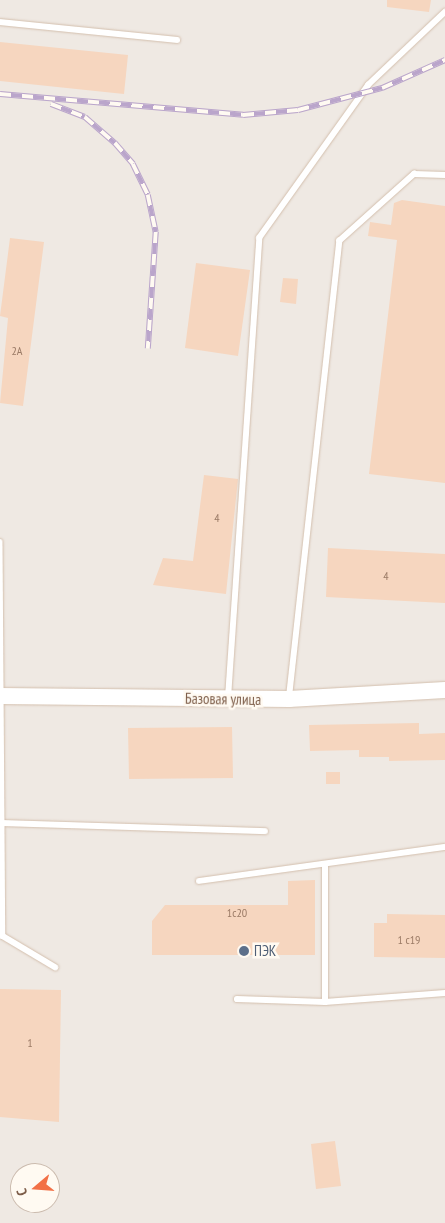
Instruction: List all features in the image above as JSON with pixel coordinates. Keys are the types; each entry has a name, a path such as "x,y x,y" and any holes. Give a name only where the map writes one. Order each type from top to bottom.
{"street":[{"name":"Базовая улица","path":"2,696 289,699 445,690"}],"lane":[{"path":"228,699 259,238 368,85 445,12"},
{"path":"0,22 177,40"},
{"path":"289,699 339,241 414,174 445,175"},
{"path":"0,542 4,823 3,936 55,967"},
{"path":"4,823 265,831"},
{"path":"199,881 325,867 445,847"},
{"path":"325,867 325,1002"},
{"path":"237,999 325,1002 445,993"}],"shaded area":[{"path":"0,0 445,0 445,1223 0,1223"}],"building":[{"path":"387,0 431,0 429,12 387,7"},
{"path":"0,42 128,55 124,94 0,81"},
{"path":"402,200 445,206 445,483 369,474 397,240 368,236 370,222 391,225 394,203"},
{"path":"10,238 44,242 23,406 0,403 8,318 0,316"},
{"path":"196,263 250,270 238,356 185,348"},
{"path":"283,278 298,279 296,304 280,302"},
{"path":"204,475 238,479 226,594 153,585 163,558 193,561"},
{"path":"328,548 445,554 445,603 326,597"},
{"path":"419,723 419,734 445,733 445,760 389,761 389,757 359,757 359,750 310,751 309,725"},
{"path":"232,727 233,778 129,779 128,728"},
{"path":"326,772 340,772 340,784 326,784"},
{"path":"315,880 315,955 152,955 152,921 165,905 288,905 288,881"},
{"path":"387,914 445,915 445,958 374,957 374,923 387,923"},
{"path":"0,989 61,990 59,1122 0,1117"},
{"path":"335,1141 341,1186 316,1189 311,1144"}],"railway":[{"path":"0,94 243,115 298,110 382,88 445,60"},
{"path":"51,104 85,117 115,143 133,164 148,195 156,232 148,349"}],"place":[{"name":"ПЭК","path":"244,951"}]}
